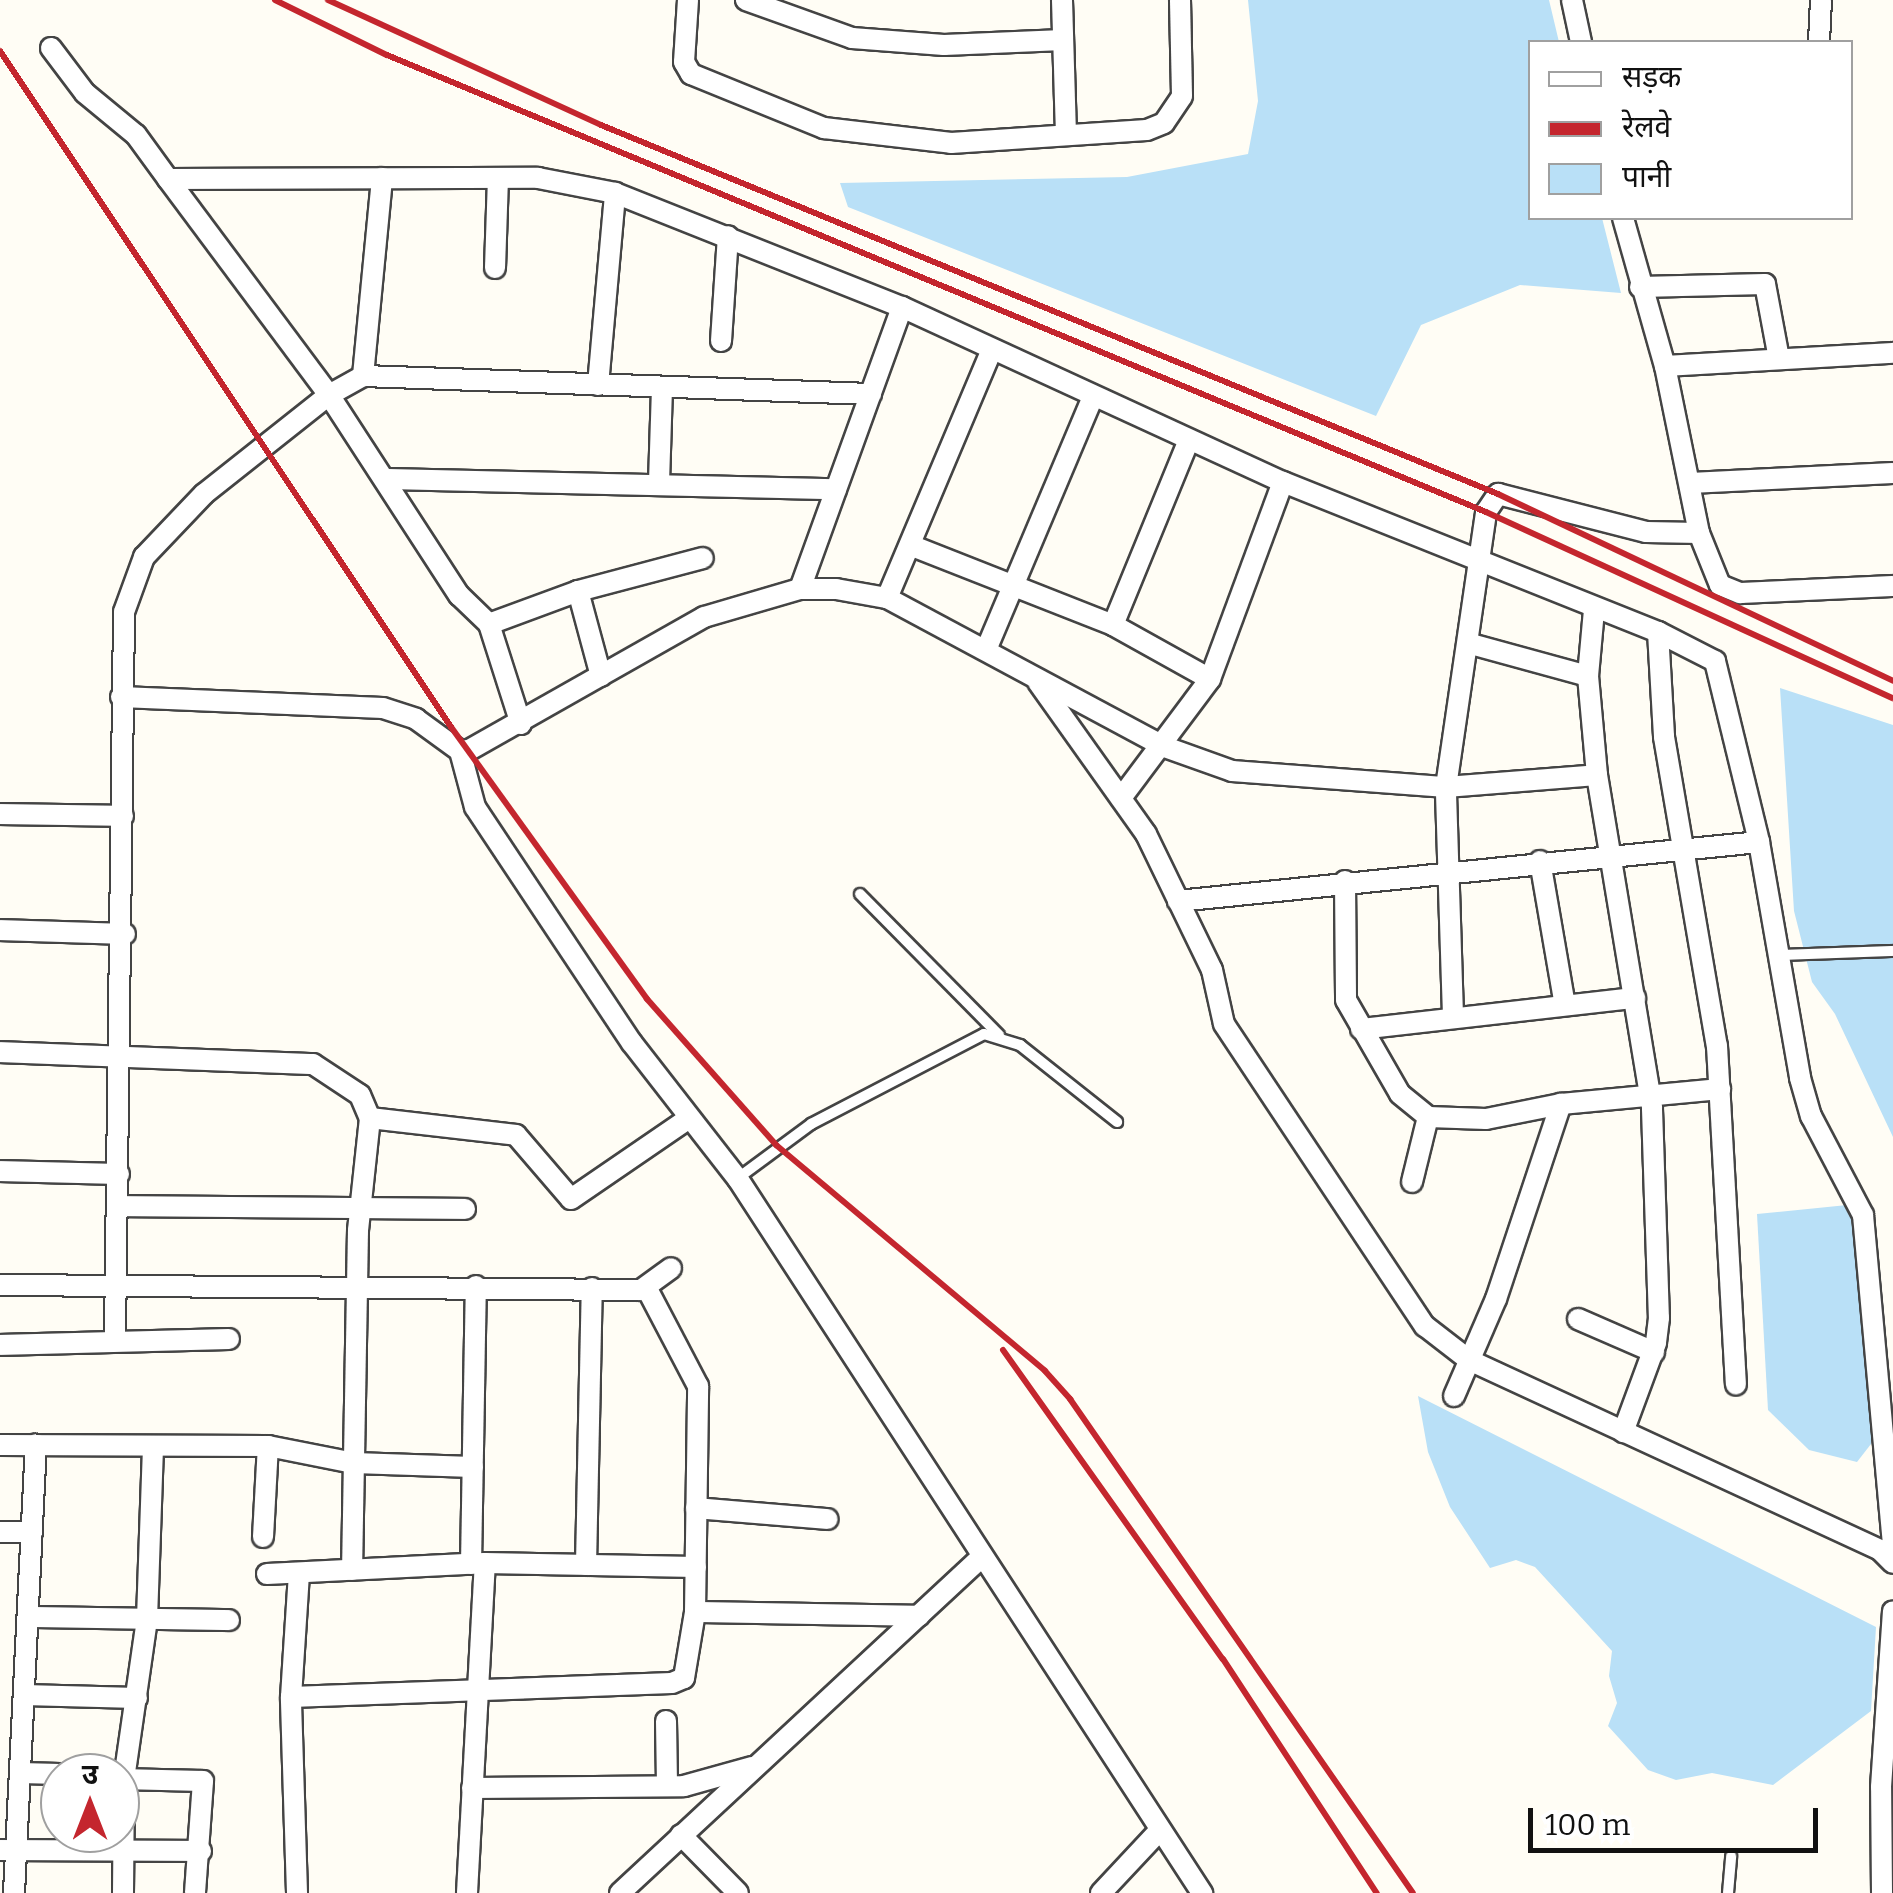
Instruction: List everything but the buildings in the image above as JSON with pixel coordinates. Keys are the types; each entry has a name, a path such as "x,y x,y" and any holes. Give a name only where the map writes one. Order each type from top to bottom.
{"street":[{"path":"688,0 686,68 824,128 924,143 1147,130 1175,112 1182,96 1180,0"},
{"path":"746,0 852,38 944,45 1063,40"},
{"path":"1062,0 1066,135"},
{"path":"1572,0 1582,40"},
{"path":"1820,40 1821,0"},
{"path":"51,48 85,93 136,135 329,394 459,594 489,624 521,724"},
{"path":"363,376 382,178"},
{"path":"495,268 498,178"},
{"path":"168,179 570,180 615,194 902,306 1284,482 1594,610 1658,632 1715,662 1759,842 1811,1116 1851,1182 1863,1214 1893,1561 1469,1360 1425,1326 1224,1024 1212,970 1178,901 1120,798 1034,676"},
{"path":"598,385 615,194"},
{"path":"1623,220 1665,366 1699,532 1712,573 1730,590 1893,586"},
{"path":"720,340 728,236"},
{"path":"1640,287 1765,284 1780,359"},
{"path":"800,590 902,306"},
{"path":"887,598 992,350"},
{"path":"1665,366 1893,353"},
{"path":"115,1338 125,934 121,698 124,612 144,556 204,494 329,394 363,376 871,394"},
{"path":"659,483 662,386"},
{"path":"986,650 1093,396"},
{"path":"1114,625 1190,440"},
{"path":"1690,483 1893,472"},
{"path":"387,480 659,483 836,490"},
{"path":"1120,798 1165,747 1210,680 1284,482"},
{"path":"1454,1016 1446,788 1471,644 1486,512 1498,494 1646,532 1699,532"},
{"path":"910,545 1114,625 1210,680"},
{"path":"489,624 578,591 703,558"},
{"path":"460,751 521,724 704,617 800,590 887,598 1165,747 1232,771 1446,788 1598,775"},
{"path":"578,591 601,676"},
{"path":"1594,610 1588,676 1598,775 1650,1096 1659,1318 1654,1352 1623,1432"},
{"path":"1658,632 1664,736 1720,1089 1736,1384"},
{"path":"1471,644 1588,676"},
{"path":"121,698 384,708 416,718 460,751 476,807 688,1119 738,1178 980,1558 1202,1893"},
{"path":"0,814 123,816"},
{"path":"1178,901 1447,870 1759,842"},
{"path":"1540,861 1565,1005"},
{"path":"1345,881 1341,974 1360,1030 1400,1094 1428,1117 1486,1120 1561,1104 1720,1089"},
{"path":"0,930 125,934"},
{"path":"1360,1030 1454,1016 1635,998"},
{"path":"0,1052 314,1064 360,1095 370,1118 361,1208 352,1570"},
{"path":"1454,1396 1561,1104"},
{"path":"1412,1182 1428,1117"},
{"path":"370,1118 516,1135 571,1199 688,1119"},
{"path":"0,1171 119,1174"},
{"path":"118,1206 465,1209"},
{"path":"0,1285 647,1290 671,1268"},
{"path":"467,1893 478,1690 473,1467 476,1286"},
{"path":"586,1565 592,1288"},
{"path":"292,1697 679,1682 688,1671 695,1612 695,1372 647,1290"},
{"path":"1578,1319 1654,1352"},
{"path":"0,1344 230,1338"},
{"path":"0,1445 268,1446 354,1463 473,1467"},
{"path":"14,1893 8,1849 14,1761 24,1696 36,1445"},
{"path":"127,1753 147,1618 152,1446"},
{"path":"263,1536 268,1446"},
{"path":"696,1508 828,1518"},
{"path":"0,1532 32,1532"},
{"path":"620,1893 980,1558"},
{"path":"267,1574 478,1564 696,1568"},
{"path":"297,1893 292,1697 299,1572"},
{"path":"1882,1893 1881,1787 1893,1611"},
{"path":"695,1612 919,1616"},
{"path":"28,1617 228,1620"},
{"path":"24,1696 137,1698"},
{"path":"666,1722 667,1786"},
{"path":"14,1761 40,1768"},
{"path":"472,1788 700,1784 759,1764"},
{"path":"140,1779 203,1781 195,1893"},
{"path":"1101,1893 1158,1832"},
{"path":"681,1835 738,1893"},
{"path":"8,1849 40,1849"},
{"path":"140,1849 201,1851"},
{"path":"123,1893 126,1853"}],"lane":[{"path":"860,894 999,1035 1118,1122"},
{"path":"1778,955 1893,950"},
{"path":"738,1178 810,1124 963,1043 999,1035"},
{"path":"1728,1893 1731,1856"}],"water":[{"path":"1248,0 1549,0 1559,40 1528,40 1528,220 1603,220 1621,293 1520,285 1421,325 1376,416 848,207 840,183 1127,177 1248,154 1258,101"},
{"path":"1780,688 1893,725 1893,1137 1835,1014 1812,982 1794,911"},
{"path":"1867,1203 1877,1347 1871,1444 1857,1462 1809,1450 1768,1410 1757,1214"},
{"path":"1418,1396 1876,1627 1871,1711 1773,1785 1712,1773 1676,1780 1648,1770 1608,1726 1617,1703 1609,1676 1612,1651 1535,1567 1516,1560 1490,1568 1450,1507 1428,1452"}],"railway":[{"path":"275,0 387,55 1486,512 1893,698"},
{"path":"328,0 601,125 1498,494 1893,681"},
{"path":"0,51 451,727 647,999 776,1145 1045,1371 1070,1399 1413,1893"},
{"path":"1003,1350 1223,1659 1377,1893"}]}
